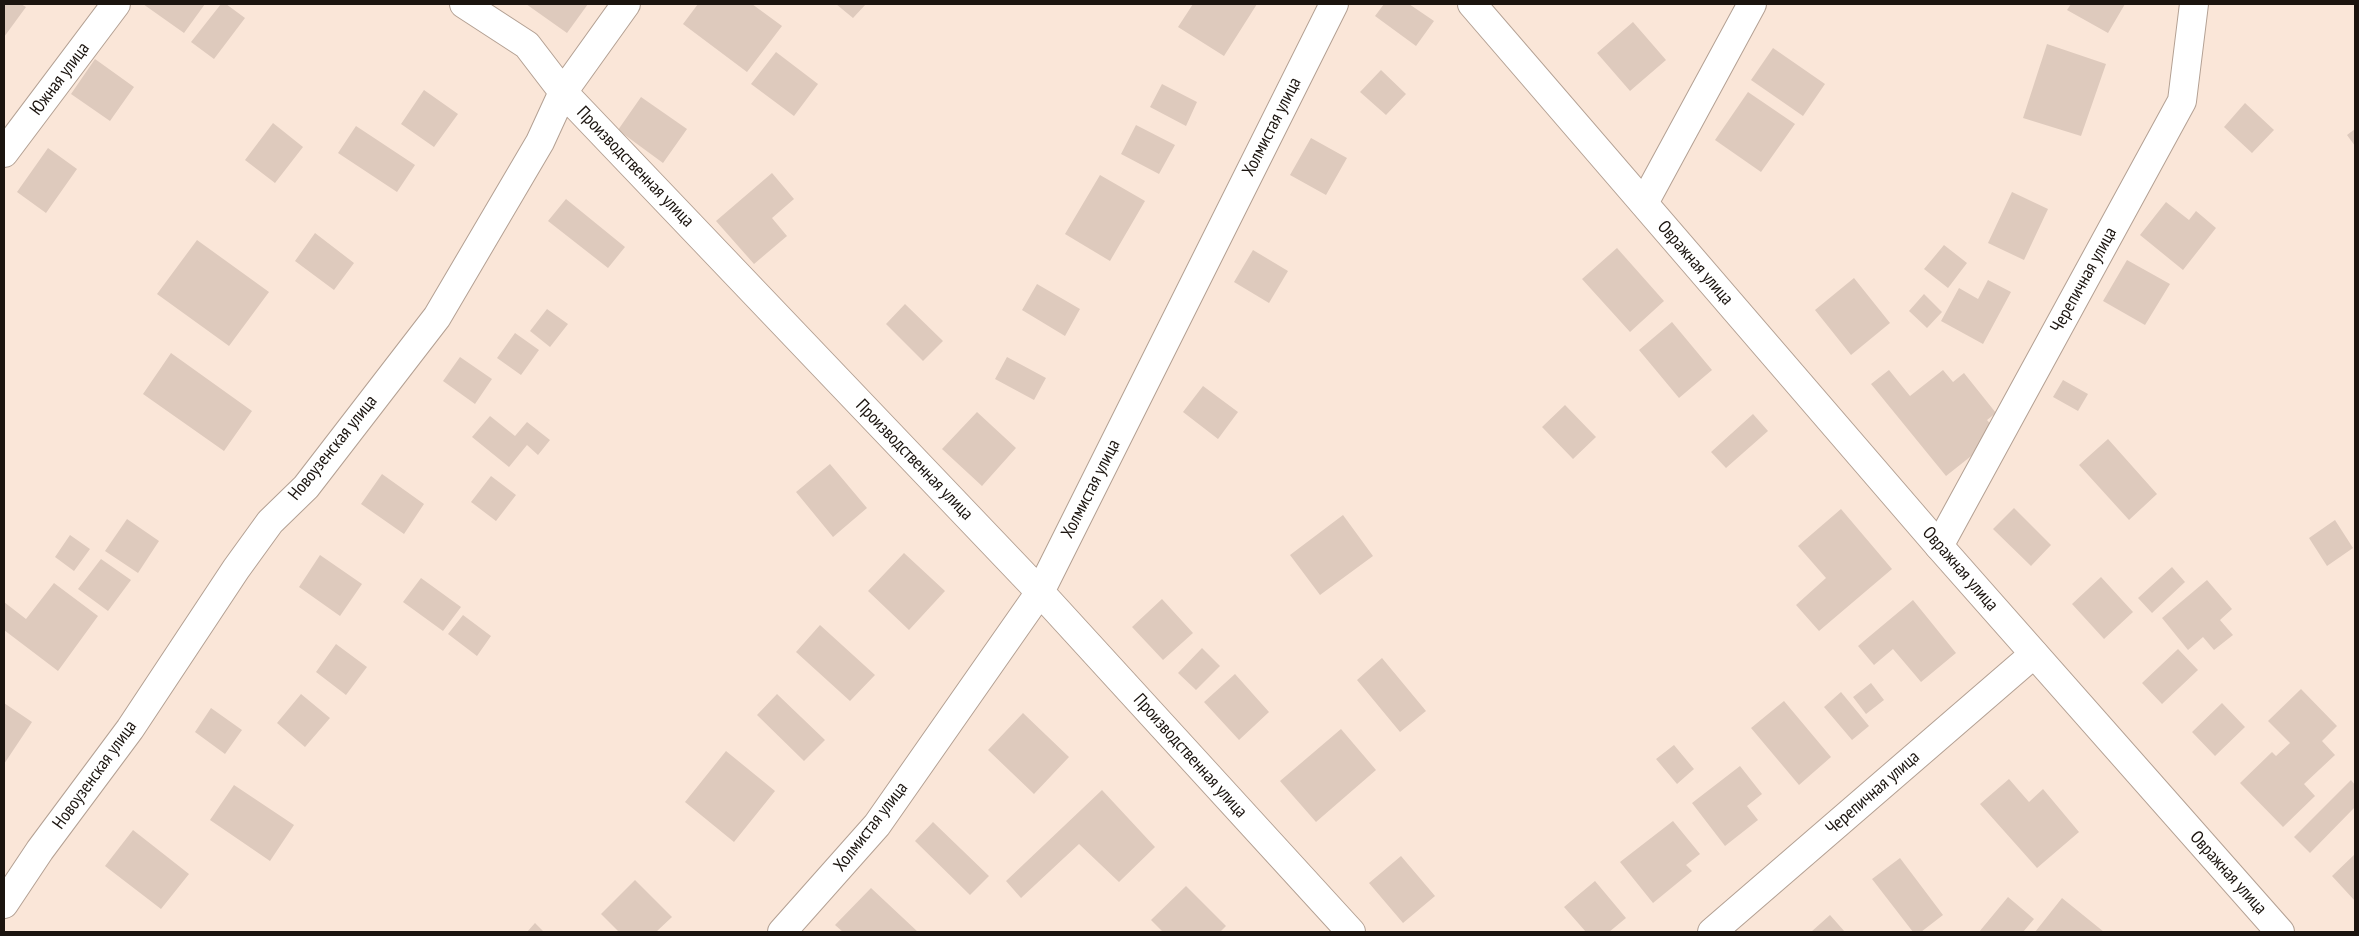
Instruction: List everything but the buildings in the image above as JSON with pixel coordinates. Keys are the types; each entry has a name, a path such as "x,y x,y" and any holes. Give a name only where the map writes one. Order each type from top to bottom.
{"street":[{"name":"Южная улица","path":"4,154 116,4"},
{"name":"Производственная улица","path":"464,4 527,45 563,92 1040,592 1350,932"},
{"name":"Новоузенская улица","path":"4,904 40,850 130,729 230,577 270,522 306,488 436,317 540,142 563,92 626,4"},
{"name":"Холмистая улица","path":"782,932 877,825 1040,592 1334,4"},
{"name":"Овражная улица","path":"1472,4 1939,546 2280,932"},
{"path":"1644,203 1752,4"},
{"name":"Черепичная улица","path":"1939,546 2182,101 2194,4"},
{"name":"Черепичная улица","path":"1712,932 2034,654"}]}
